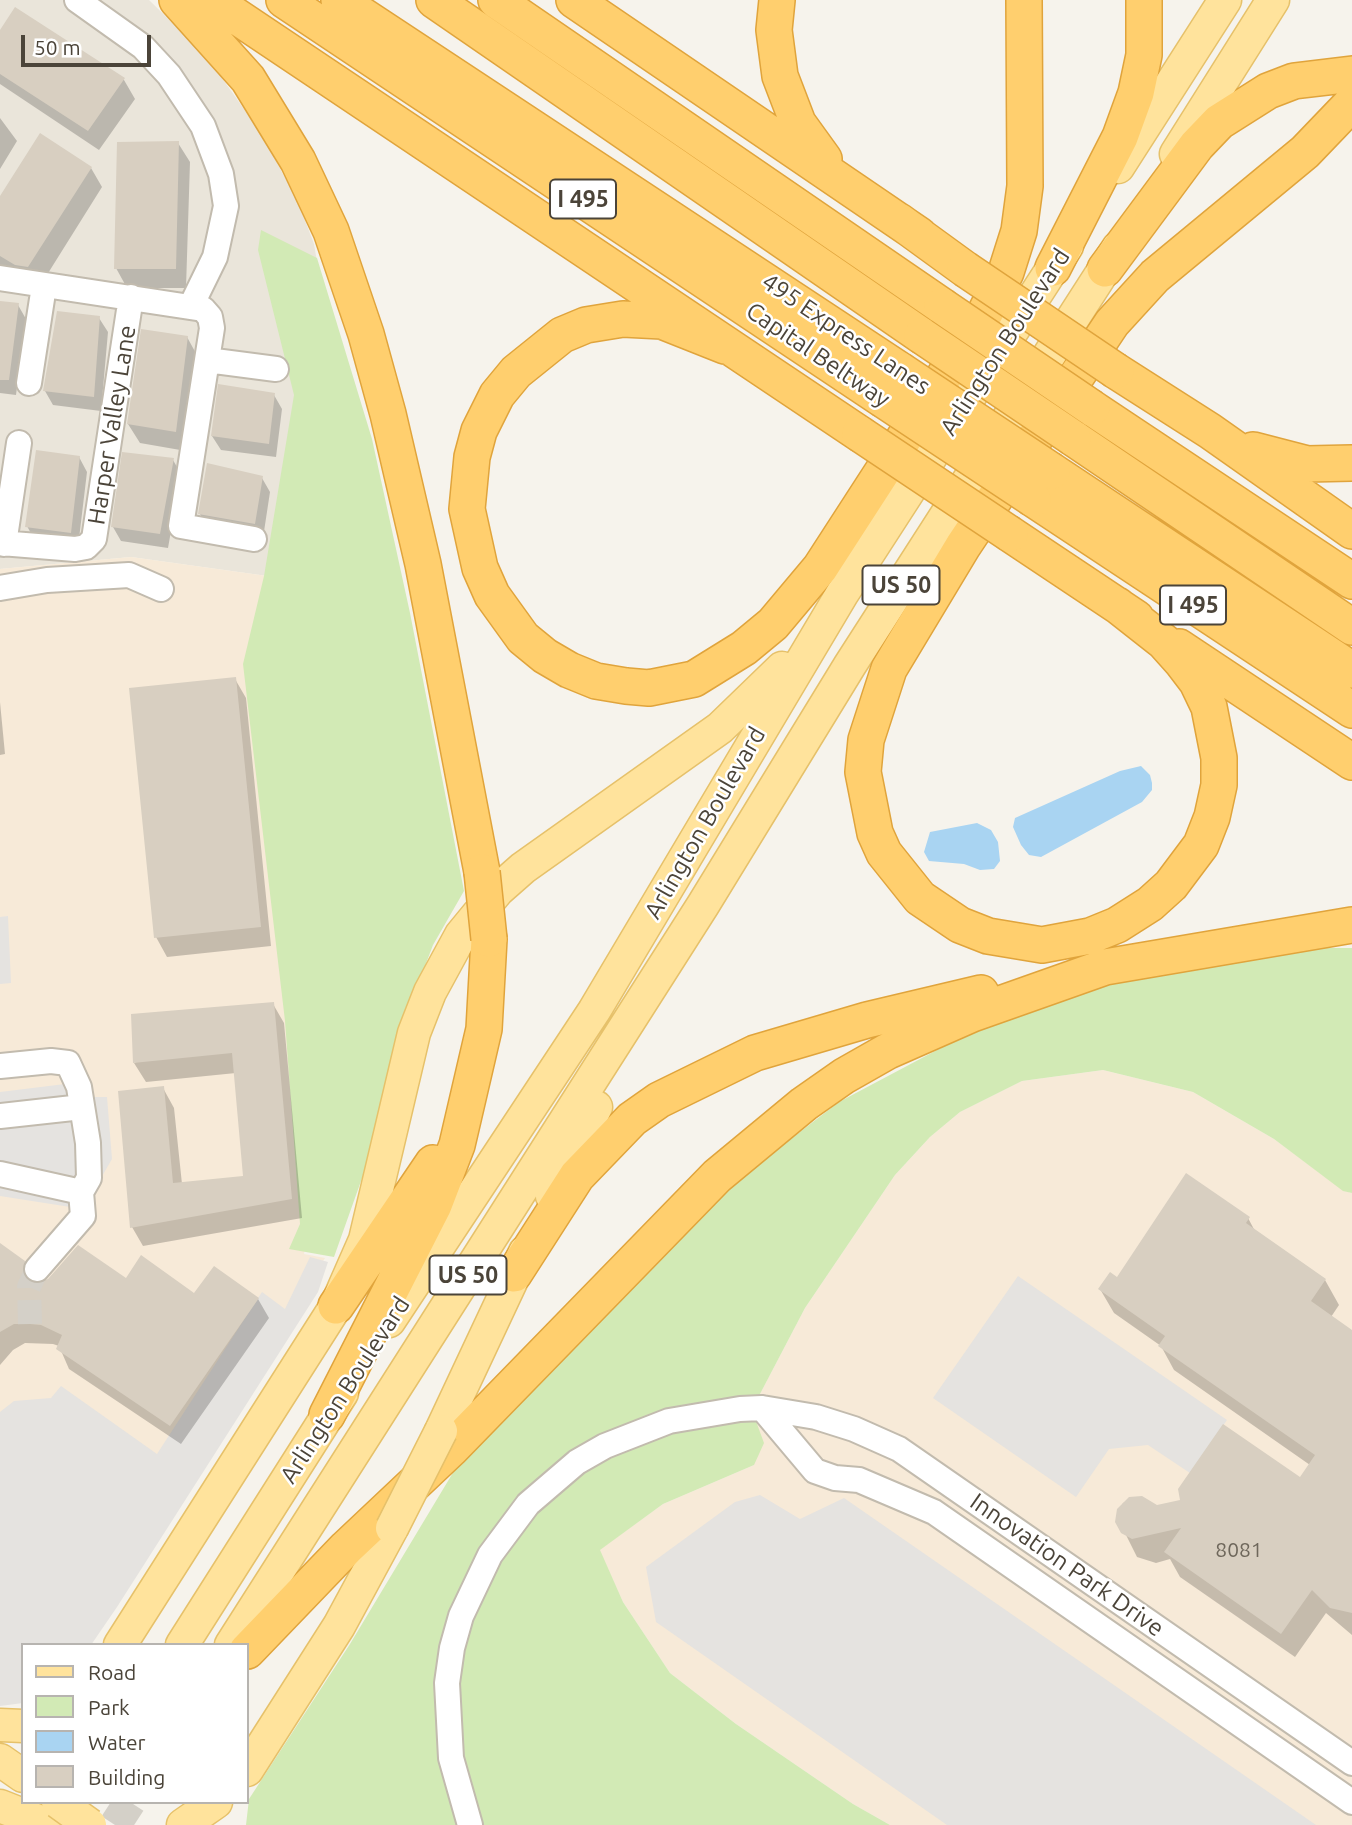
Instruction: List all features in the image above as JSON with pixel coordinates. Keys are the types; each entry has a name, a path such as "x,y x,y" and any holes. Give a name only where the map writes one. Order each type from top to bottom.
{"highway":[{"path":"177,0 248,79 299,161 340,257 366,334 388,414 423,564 482,872 489,939 484,1029 457,1145 434,1205 327,1415"},
{"path":"212,0 725,346 1352,762"},
{"name":"Capital Beltway","path":"284,0 891,384 1033,499 1352,710"},
{"name":"495 Express Lanes","path":"339,0 891,384 1052,471 1352,670"},
{"name":"495 Express Lanes","path":"434,0 922,336 1352,627"},
{"path":"496,0 1092,408 1352,581"},
{"path":"574,0 919,235"},
{"path":"777,0 774,30 780,76 798,123 813,146 849,185 965,269 1209,431 1352,531"},
{"path":"725,346 662,321 623,319 586,325 562,335 516,372 498,395 479,431 467,485 467,509 480,568 492,595 523,638 545,656 569,670 596,681 626,687 649,688 694,679 735,655 773,624 820,568 985,313 1006,272 1019,231 1025,186 1024,0"},
{"path":"1053,268 1120,136 1136,93 1144,55 1144,0"},
{"path":"1105,268 1196,145 1219,122 1244,104 1294,81 1352,74"},
{"path":"1117,605 1172,652 1196,682 1209,707 1219,758 1219,785 1212,817 1200,845 1171,885 1150,904 1117,925 1090,936 1042,944 1000,939 960,925 929,905 903,879 884,853 872,822 863,772 866,740 889,669 963,546 1112,323 1180,253 1280,174 1348,108"},
{"path":"1209,431 1282,460 1307,464 1352,463"},
{"path":"514,1275 554,1208 602,1147 659,1100 701,1077 755,1053 867,1020 1105,967 1352,925"},
{"path":"248,1650 346,1548 460,1440 682,1212 767,1133 844,1076 888,1051 995,1005 1105,967"},
{"path":"336,1306 426,1176 465,1105"}],"main road":[{"name":"Arlington Boulevard","path":"183,1643 327,1415 594,1011 842,594 1225,0"},
{"name":"Arlington Boulevard","path":"232,1643 703,905 850,665 1273,0"},
{"path":"122,1640 336,1306 365,1240 414,1033 430,992 461,935 478,911 523,868 681,757 752,700 842,594"},
{"path":"252,1765 339,1626 392,1528 605,1088 703,905"},
{"path":"0,1725 21,1726"},
{"path":"183,1825 213,1804"},
{"path":"230,1825 235,1804"},
{"path":"0,1806 60,1816"}],"street":[{"path":"77,0 142,47 169,75 203,126 221,174 226,206 215,257 191,306"},
{"path":"0,278 203,309 210,317 212,328 181,526 254,539"},
{"path":"29,383 44,286"},
{"name":"Harper Valley Lane","path":"2,544 75,549 86,547 94,540 131,297"},
{"path":"207,360 276,369"},
{"path":"2,544 19,443"},
{"path":"0,588 47,580 129,575 161,589"},
{"path":"0,1066 51,1061 68,1063 76,1075 82,1107 88,1143 89,1178 80,1192 83,1216 37,1269"},
{"path":"0,1116 82,1107"},
{"path":"0,1174 80,1192"},
{"name":"Innovation Park Drive","path":"762,1408 815,1471 839,1471 934,1512 1352,1802"},
{"name":"Innovation Park Drive","path":"470,1825 451,1758 447,1683 450,1660 461,1616 474,1585 511,1524 552,1482 605,1446 669,1421 762,1408 817,1417 854,1429 899,1449 1352,1763"}],"shaded area":[{"path":"0,0 149,0 207,57 261,133 298,202 314,244 327,321 353,588 131,557 0,569"},
{"path":"131,557 353,588 319,1152 304,1254 325,1258 80,1643 21,1643 21,1650 0,1700 0,569"},
{"path":"8,916 11,983 0,984 0,917"},
{"path":"1103,1070 1193,1092 1274,1139 1343,1190 1352,1193 1352,1825 890,1825 853,1804 736,1724 670,1673 623,1602 599,1550 663,1504 754,1465 753,1399 760,1394 805,1308 895,1175 930,1137 960,1112 1022,1081"},
{"path":"65,1084 67,1097 107,1097 112,1159 83,1209 0,1196 0,1092"},
{"path":"310,1257 328,1262 318,1292 92,1643 21,1643 21,1703 0,1706 0,1412 14,1401 51,1398 61,1386 157,1454 262,1292 285,1309"},
{"path":"1018,1276 1227,1420 1190,1473 1148,1445 1109,1449 1076,1497 933,1398"},
{"path":"760,1495 800,1519 844,1498 1316,1825 947,1825 656,1622 646,1567 735,1502"}],"green space":[{"path":"261,230 317,258 372,439 410,613 464,891 433,945 404,1021 372,1150 334,1257 289,1249 300,1224 285,1021 243,664 264,576 294,395 258,250"},
{"path":"1319,948 1352,948 1352,1193 1343,1191 1274,1139 1193,1092 1103,1070 1022,1081 960,1112 930,1137 895,1175 805,1308 760,1394 753,1399 753,1413 764,1443 754,1465 663,1504 600,1550 623,1602 670,1673 736,1724 853,1804 890,1825 246,1825 249,1799 350,1644 460,1461 723,1191 839,1102 954,1041 1061,993"}],"water":[{"path":"1141,766 1150,775 1152,783 1152,790 1142,802 1041,857 1029,855 1021,845 1013,827 1015,818 1120,771"},
{"path":"977,823 991,830 998,842 1000,861 994,869 980,870 964,864 929,861 924,852 930,832"}],"building":[{"path":"15,7 125,78 88,131 0,74 0,30"},
{"path":"40,133 92,167 28,267 15,265 0,256 0,196"},
{"path":"179,141 176,269 114,269 117,142"},
{"path":"0,301 19,303 9,380 0,380"},
{"path":"57,311 100,316 94,397 43,391"},
{"path":"141,329 188,336 176,432 127,424"},
{"path":"218,384 275,393 269,444 211,436"},
{"path":"36,450 80,456 71,533 25,527"},
{"path":"122,452 174,458 160,534 111,527"},
{"path":"207,463 263,476 255,524 198,514"},
{"path":"236,677 261,927 154,938 129,688"},
{"path":"274,1002 292,1199 130,1228 118,1091 164,1086 173,1183 243,1176 232,1053 133,1063 131,1014"},
{"path":"1186,1173 1250,1217 1246,1223 1326,1279 1311,1301 1352,1330 1352,1613 1330,1608 1312,1590 1281,1634 1164,1552 1181,1528 1132,1539 1121,1533 1115,1522 1117,1509 1129,1497 1142,1496 1157,1505 1180,1500 1178,1489 1223,1424 1300,1477 1315,1455 1158,1346 1165,1336 1098,1289 1110,1272 1117,1277"},
{"path":"0,1243 25,1261 23,1274 34,1283 48,1279 78,1245 126,1278 141,1255 194,1293 214,1266 259,1298 170,1426 56,1349 62,1335 41,1325 30,1324 14,1324 0,1332"}],"tunnel":[{"path":"30,1324 29,1287 37,1269"},
{"path":"115,1825 129,1804"}]}
